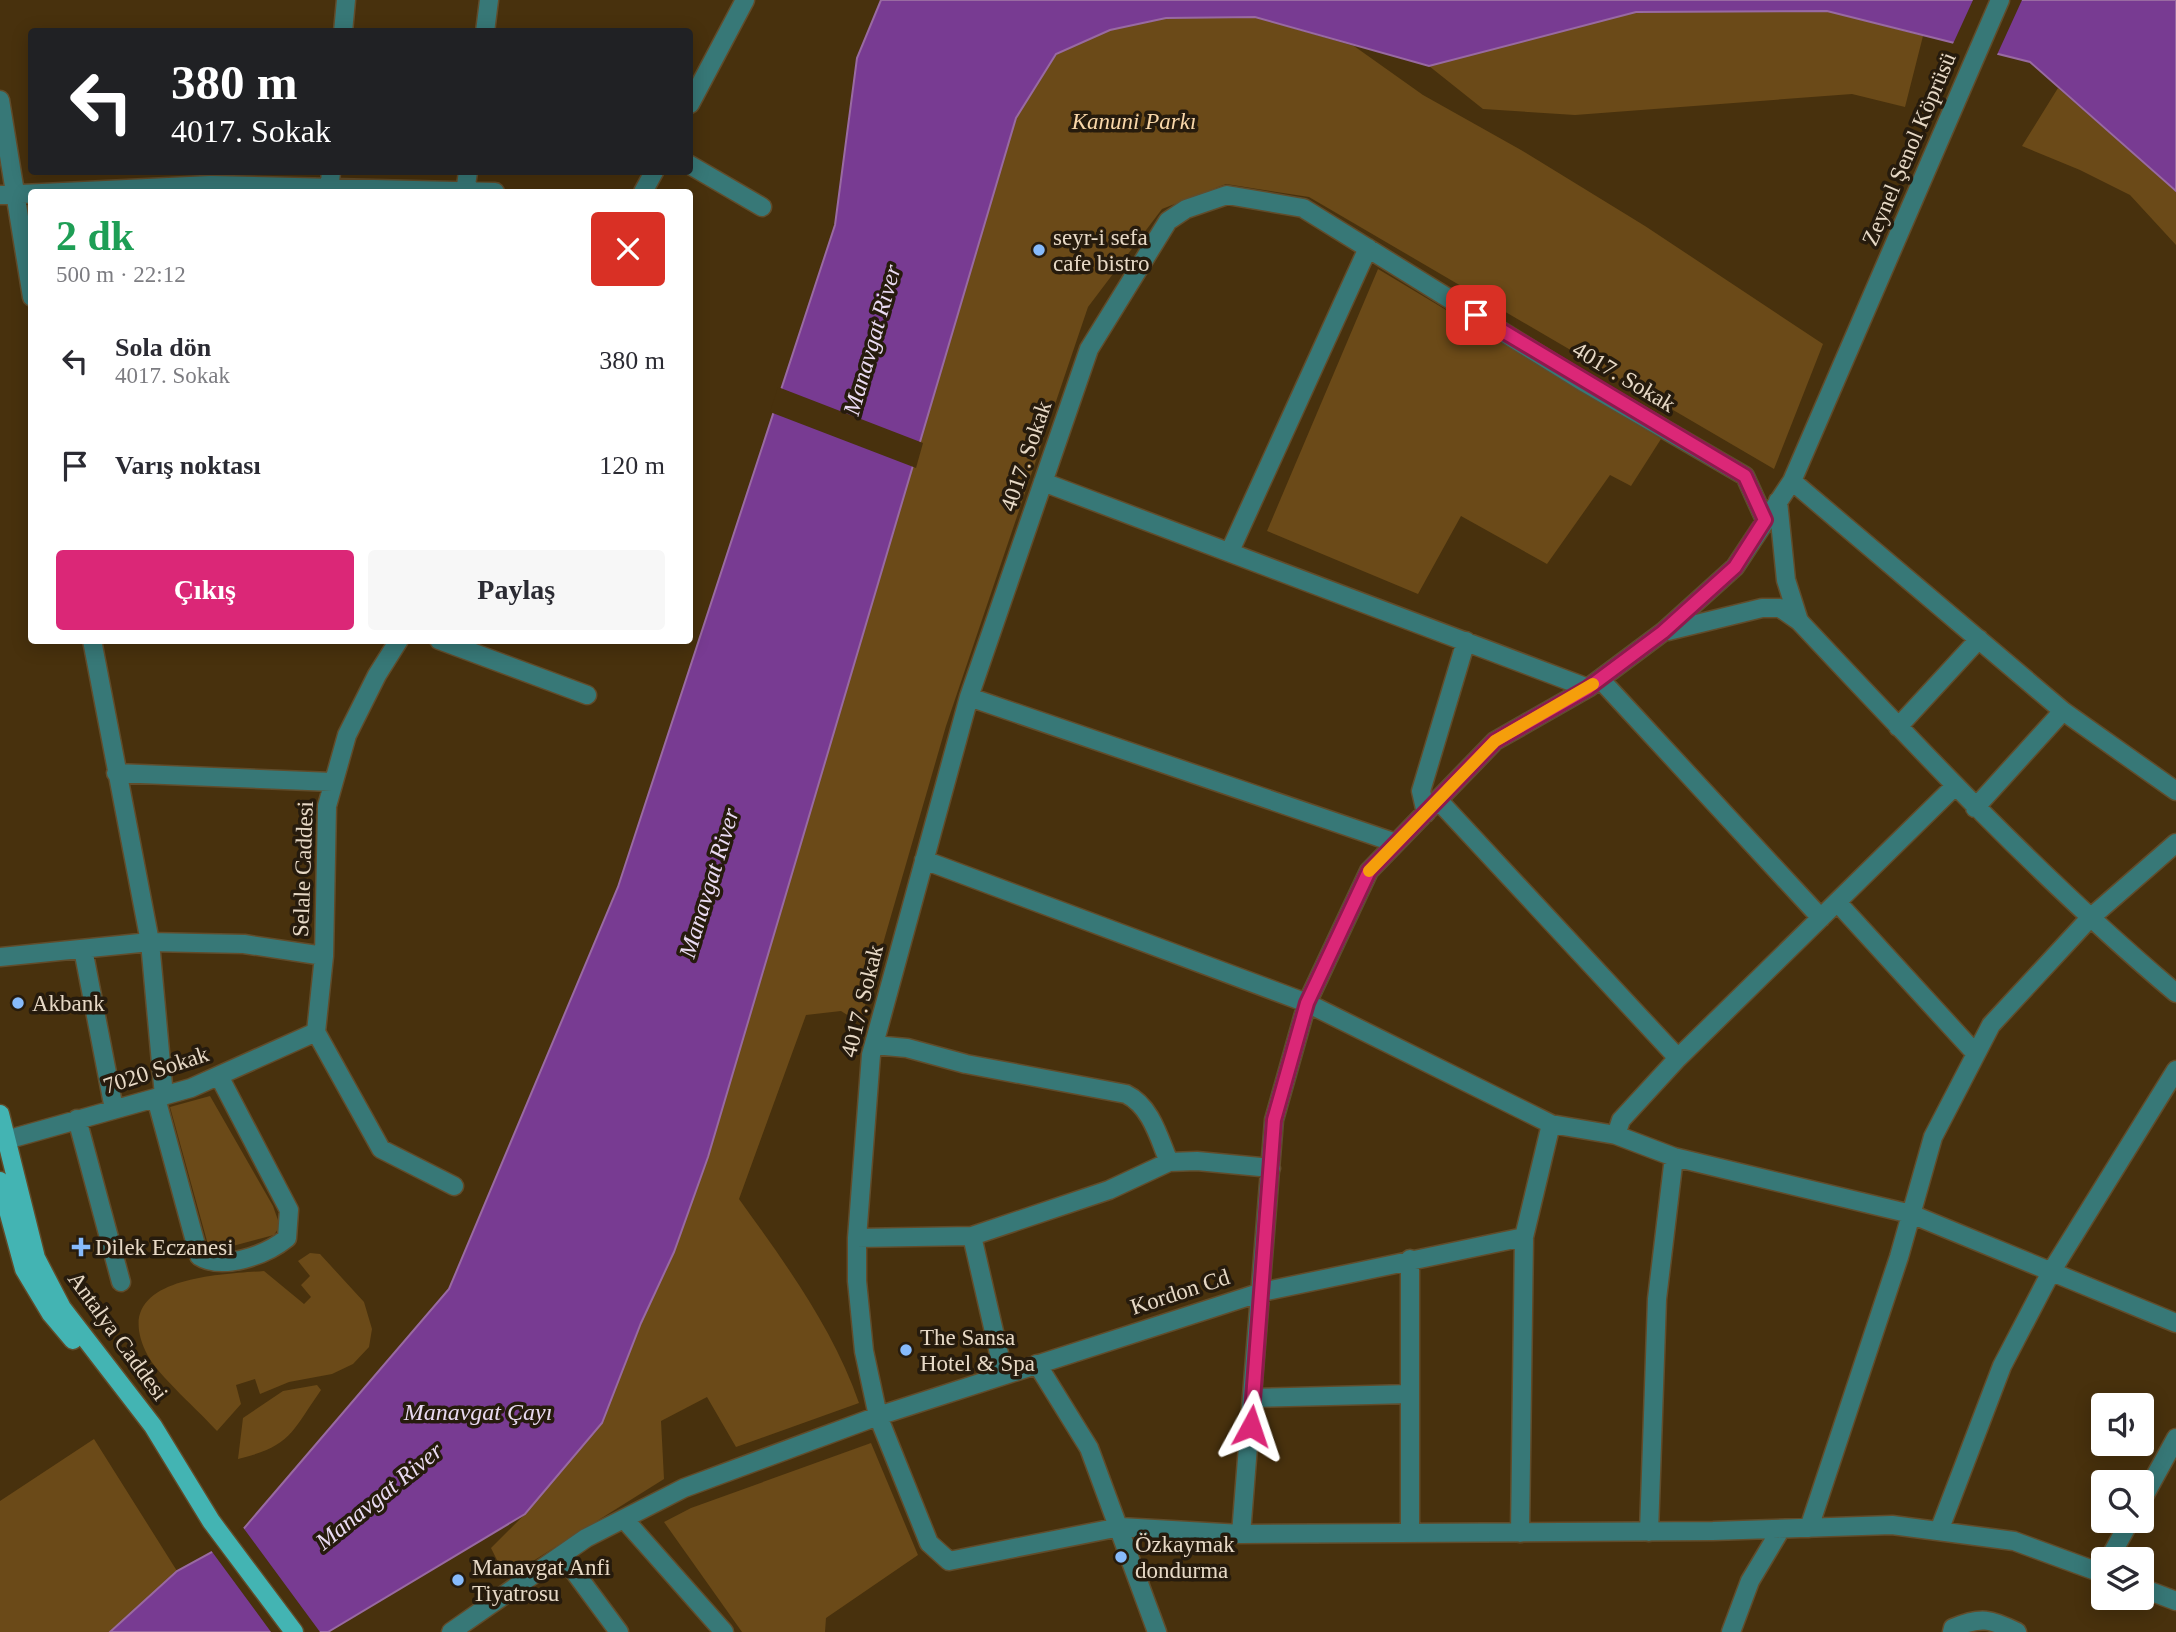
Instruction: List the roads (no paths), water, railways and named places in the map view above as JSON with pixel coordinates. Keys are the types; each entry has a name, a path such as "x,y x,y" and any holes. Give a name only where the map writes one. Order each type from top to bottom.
{"main road":[{"name":"Antalya Caddesi","path":"0,1114 36,1258 62,1308 130,1394 211,1521 294,1632"},
{"name":"Antalya Caddesi","path":"0,1181 24,1269 51,1314 173,1462"}],"street":[{"path":"343,28 346,0"},
{"path":"486,28 489,0"},
{"path":"693,98 745,0"},
{"name":"Zeynel Şenol Köprüsü","path":"1241,1534 1274,1120 1307,1003 1369,871 1495,741 1594,683 1663,632 1735,567 1792,481 2000,0"},
{"path":"0,100 6,194 28,281"},
{"path":"693,167 762,207"},
{"path":"120,189 330,184 426,189"},
{"path":"6,194 28,193"},
{"name":"4017. Sokak","path":"1120,1527 949,1561 929,1543 878,1416 864,1351 857,1281 857,1238 874,1045 968,697 1089,349 1168,221 1186,209 1227,195 1303,208 1585,383 1745,476 1765,520"},
{"path":"1230,551 1367,247"},
{"path":"1792,481 2063,711 2176,791"},
{"path":"1043,482 1465,641 1594,683 1821,918"},
{"path":"1778,501 1786,580 1798,621"},
{"path":"1663,632 1762,608 1780,608 1798,621 1954,787 2089,919 2176,993"},
{"path":"1898,727 1979,639"},
{"path":"1465,641 1421,790 1432,806 1678,1058"},
{"path":"93,644 150,942 160,1097 199,1256 207,1261 226,1262 276,1247 287,1238 290,1229 289,1210 219,1076"},
{"name":"Selale Caddesi","path":"0,957 150,942 244,944 324,957 327,806 332,782 347,735 377,675 396,644"},
{"path":"450,644 587,695"},
{"path":"968,697 1396,843"},
{"path":"1975,808 2063,711"},
{"path":"116,773 332,782"},
{"path":"1616,1135 1621,1120 1678,1058 1954,787"},
{"path":"1809,1528 1911,1214 1933,1137 1991,1026 2089,919 2176,843"},
{"path":"924,860 1307,1003 1551,1124 1616,1135 1674,1157 1911,1214 2176,1323"},
{"path":"1837,902 1976,1054"},
{"path":"83,949 114,1110"},
{"path":"324,957 316,1032 381,1149 454,1186"},
{"name":"7020 Sokak","path":"6,1140 160,1097 219,1076 316,1032"},
{"path":"874,1045 906,1048 966,1064 1126,1094 1136,1099 1149,1116 1169,1162"},
{"path":"1939,1531 2002,1366 2051,1272 2176,1070"},
{"path":"78,1119 121,1282"},
{"path":"1520,1532 1524,1237 1551,1124"},
{"path":"1649,1532 1657,1299 1674,1157"},
{"path":"857,1238 972,1236 1109,1190 1169,1162 1197,1161 1270,1168"},
{"path":"972,1236 1004,1375"},
{"name":"Kordon Cd","path":"462,1629 586,1538 684,1488 878,1416 1262,1292 1524,1237"},
{"path":"1410,1259 1410,1533"},
{"path":"1037,1364 1089,1448 1157,1632"},
{"path":"1253,1398 1410,1394"},
{"path":"2154,1478 2176,1438"},
{"path":"624,1519 724,1632"},
{"path":"1120,1527 1241,1534 1649,1532 1892,1525 2014,1541 2091,1565"},
{"path":"1731,1632 1750,1581 1781,1529"},
{"path":"562,1555 619,1632"},
{"path":"2154,1593 2176,1601"},
{"path":"1952,1632 1953,1628 1973,1619 1995,1621 2017,1632"}],"water":[{"name":"Manavgat Çayı","path":"881,0 2176,0 2176,191 2030,62 1827,11 1636,12 1429,66 1255,17 1166,18 1110,30 1056,54 1016,118 708,1157 674,1252 641,1323 602,1423 525,1514 328,1632 110,1632 177,1571 234,1540 449,1289 618,887 835,225 857,58"}],"place":[{"name":"seyr-i sefa cafe bistro","path":"1039,250"},
{"name":"Akbank","path":"18,1003"},
{"name":"Dilek Eczanesi","path":"81,1247"},
{"name":"The Sansa Hotel & Spa","path":"906,1350"},
{"name":"Özkaymak dondurma","path":"1121,1557"},
{"name":"Manavgat Anfi Tiyatrosu","path":"458,1580"}],"park label":[{"name":"Kanuni Parkı","path":"1134,121"}],"water label":[{"name":"Manavgat River","path":"872,340"},
{"name":"Manavgat River","path":"709,883"},
{"name":"Manavgat River","path":"379,1496"}]}
